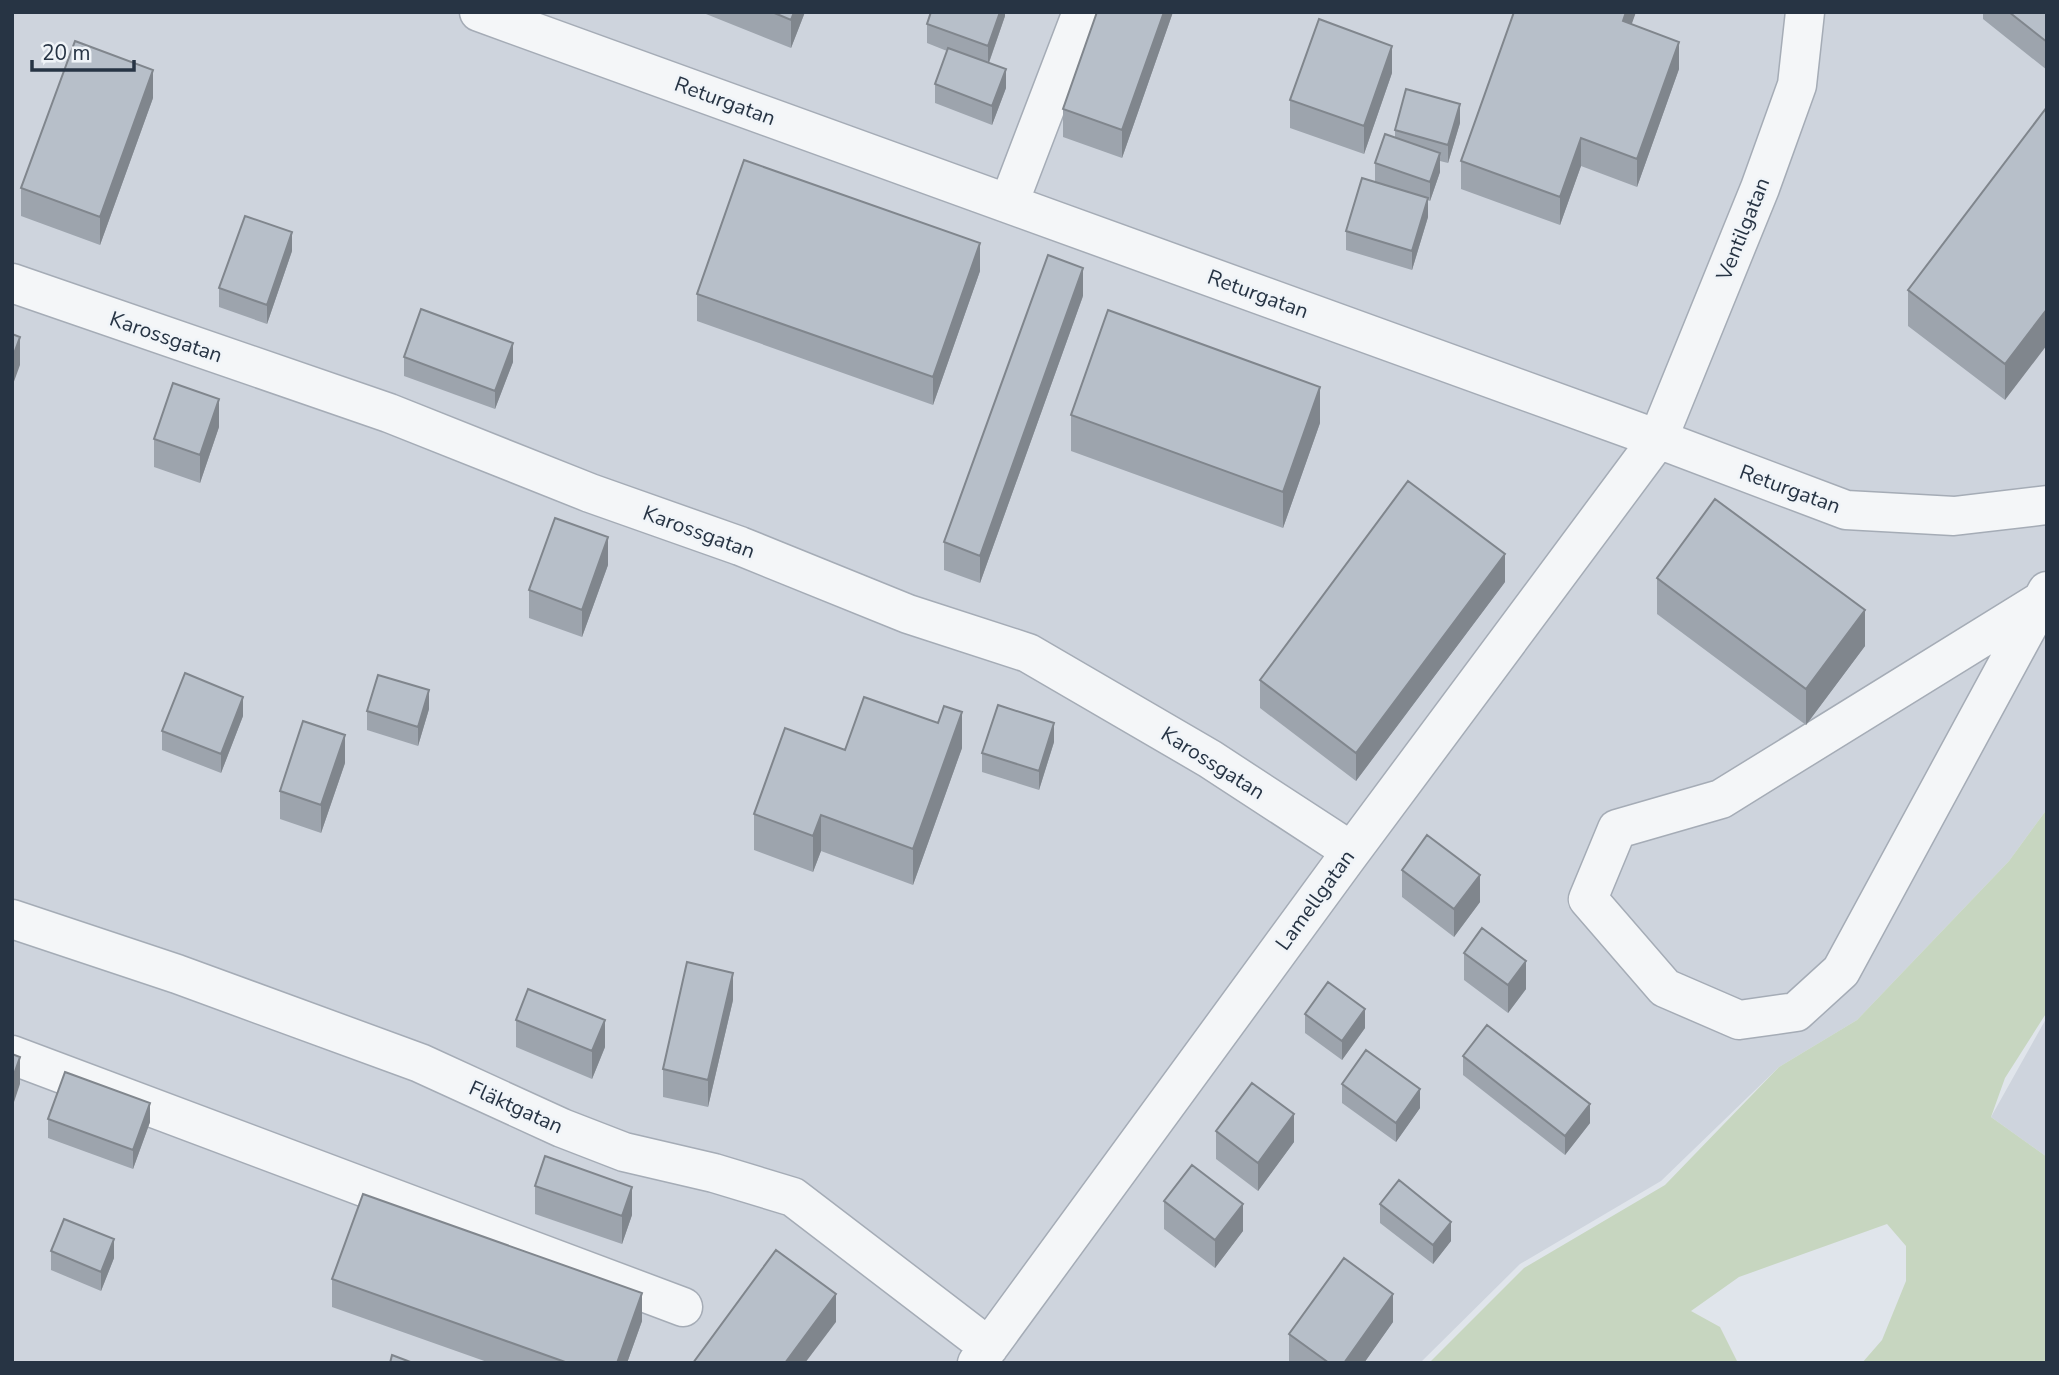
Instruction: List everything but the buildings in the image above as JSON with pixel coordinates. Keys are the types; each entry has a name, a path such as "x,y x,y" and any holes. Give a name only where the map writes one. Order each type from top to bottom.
{"street":[{"name":"Returgatan","path":"479,12 1658,439 1846,510 1954,516 2047,505"},
{"path":"1009,203 1082,12"},
{"name":"Ventilgatan","path":"1658,439 1760,188 1797,85 1805,12"},
{"name":"Karossgatan","path":"12,283 389,413 590,493 740,546 908,614 1028,653 1210,760 1351,851"},
{"name":"Lamellgatan","path":"983,1355 1351,851 1658,439"},
{"path":"2044,596 1841,971 1796,1012 1739,1020 1665,988 1588,899 1617,829 1721,799 2044,596"},
{"name":"Fläktgatan","path":"12,919 177,974 420,1063 562,1128 624,1152 714,1173 793,1197 983,1355"},
{"path":"12,1055 683,1307"}],"shaded area":[{"path":"12,12 2047,12 2047,809 2009,861 1857,1020 1779,1067 1661,1181 1520,1264 1420,1363 12,1363"},
{"path":"2047,1017 2047,1157 1991,1117"}],"green space":[{"path":"2047,809 2047,1012 2005,1078 1991,1117 2047,1157 2047,1363 1862,1363 1882,1340 1906,1281 1906,1246 1887,1224 1739,1277 1691,1311 1720,1327 1738,1363 1429,1363 1524,1268 1665,1185 1779,1067 1857,1020 2009,861"}]}
